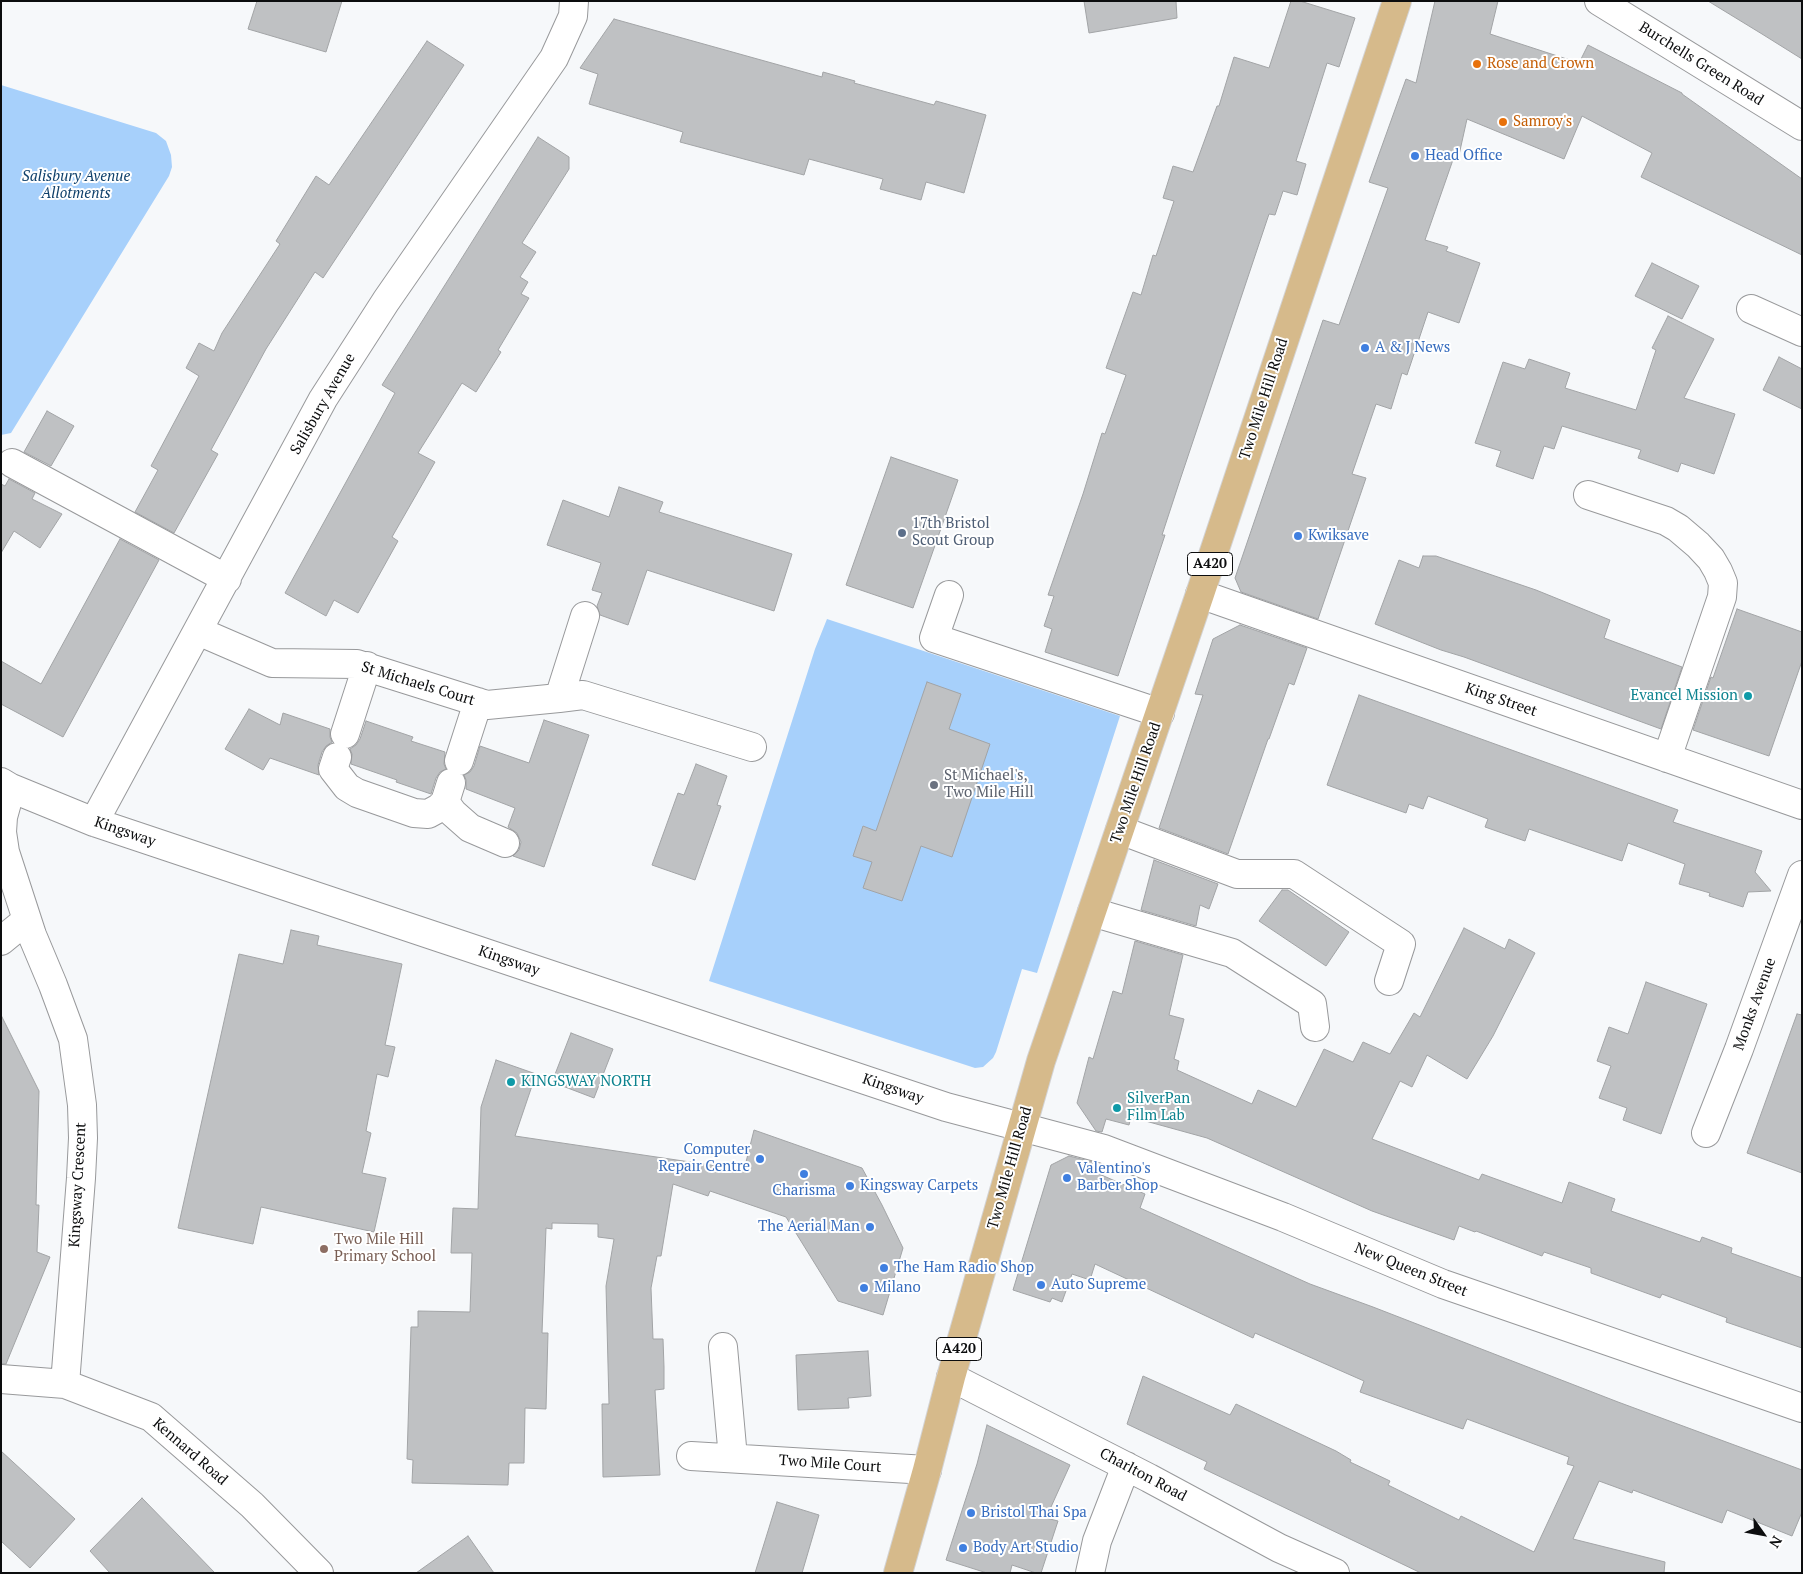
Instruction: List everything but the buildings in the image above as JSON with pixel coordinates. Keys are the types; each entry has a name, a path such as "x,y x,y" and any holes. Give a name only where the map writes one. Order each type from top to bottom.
{"main road":[{"name":"Two Mile Hill Road","path":"898,1573 951,1377 1041,1061 1200,594 1397,1"}],"street":[{"name":"Salisbury Avenue","path":"94,822 323,399 386,301 554,58 573,16 574,1"},
{"name":"Burchells Green Road","path":"1599,1 1802,126"},
{"path":"1750,309 1802,332"},
{"path":"12,462 227,579"},
{"path":"1588,495 1666,521 1678,528 1693,540 1710,559 1723,583 1722,598 1667,758"},
{"name":"King Street","path":"1200,594 1802,805"},
{"path":"949,595 934,638 1160,713"},
{"path":"559,698 585,616"},
{"name":"St Michaels Court","path":"198,631 272,663 357,664 487,705 583,696 752,747"},
{"path":"367,666 333,769 347,787 357,793 414,813 428,814 439,808 452,782 478,702"},
{"path":"452,782 453,813 470,828 505,843"},
{"name":"Kingsway","path":"6,785 94,822 946,1107 1022,1126"},
{"name":"Kingsway Crescent","path":"6,785 2,832 5,852 27,929 53,985 73,1039 82,1105 83,1138 65,1384"},
{"path":"1120,830 1236,874 1294,874 1401,944 1389,981"},
{"name":"Monks Avenue","path":"1706,1133 1739,1049 1802,875"},
{"name":"Kingsway Crescent","path":"1,895 27,929"},
{"path":"1092,912 1232,953 1312,1004 1315,1027"},
{"path":"1,941 27,929"},
{"name":"New Queen Street","path":"1022,1126 1104,1149 1283,1217 1443,1284 1802,1408"},
{"path":"723,1347 733,1458"},
{"name":"Charlton Road","path":"951,1377 1126,1466 1279,1548 1335,1573"},
{"name":"Kennard Road","path":"1,1379 65,1384 150,1417 252,1505 319,1573"},
{"name":"Two Mile Court","path":"691,1456 927,1470"},
{"path":"1090,1573 1097,1541 1126,1466"}],"green space":[{"name":"Salisbury Avenue Allotments","path":"1,85 156,133 166,141 171,155 172,167 169,176 11,433 1,435"},
{"path":"827,619 1120,716 1037,973 1022,969 996,1052 993,1058 983,1067 975,1068 709,981 815,649"}],"place":[{"name":"Rose and Crown","path":"1477,64"},
{"name":"Samroy's","path":"1503,122"},
{"name":"Head Office","path":"1415,156"},
{"name":"A & J News","path":"1365,348"},
{"name":"17th Bristol Scout Group","path":"902,533"},
{"name":"Kwiksave","path":"1298,536"},
{"name":"Evancel Mission","path":"1748,696"},
{"name":"St Michael's, Two Mile Hill","path":"934,785"},
{"name":"KINGSWAY NORTH","path":"511,1082"},
{"name":"SilverPan Film Lab","path":"1117,1108"},
{"name":"Computer Repair Centre","path":"760,1159"},
{"name":"Charisma","path":"804,1174"},
{"name":"Valentino's Barber Shop","path":"1067,1178"},
{"name":"Kingsway Carpets","path":"850,1186"},
{"name":"The Aerial Man","path":"870,1227"},
{"name":"Two Mile Hill Primary School","path":"324,1249"},
{"name":"The Ham Radio Shop","path":"884,1268"},
{"name":"Auto Supreme","path":"1041,1285"},
{"name":"Milano","path":"864,1288"},
{"name":"Bristol Thai Spa","path":"971,1513"},
{"name":"Body Art Studio","path":"963,1548"}]}
